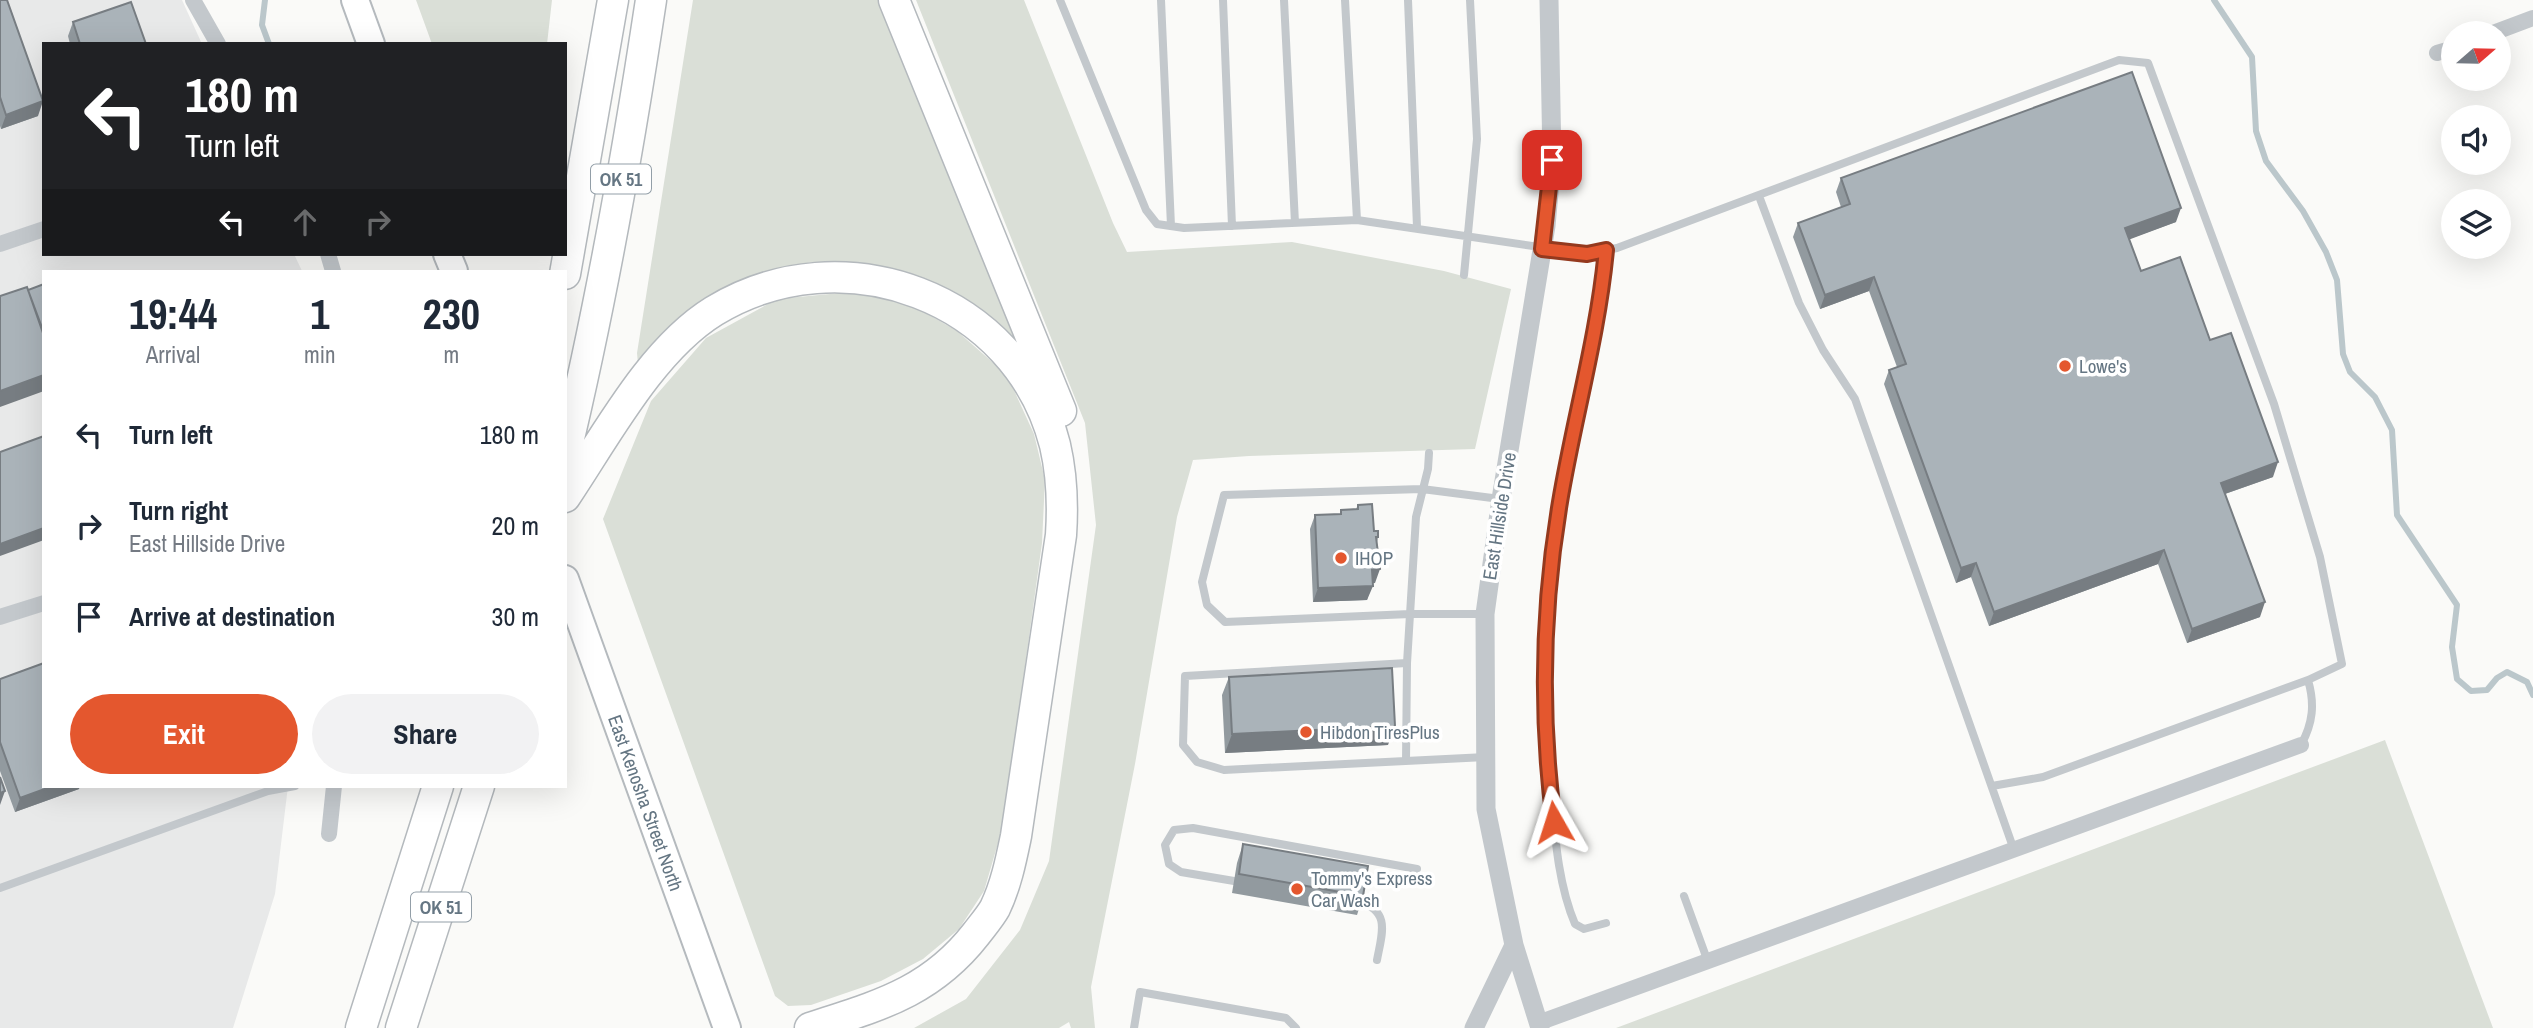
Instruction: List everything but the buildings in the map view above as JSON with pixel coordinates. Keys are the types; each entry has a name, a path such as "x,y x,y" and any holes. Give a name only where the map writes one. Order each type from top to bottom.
{"highway":[{"name":"OK 51","path":"566,270 613,0"},
{"name":"OK 51","path":"567,446 621,182 651,0"},
{"path":"862,1028 917,1005 960,978 995,939 1011,914 1032,850 1074,555 1077,513 1078,476 1071,439 894,0"},
{"path":"567,494 646,376 690,327 715,310 743,297 787,282 813,277 863,278 891,283 943,303 965,317 1003,351 1034,394 1045,417 1055,444 1060,471 1061,535 1010,869 994,910 954,960 933,978 883,1004 810,1028"},
{"name":"OK 51","path":"361,1028 437,788"},
{"name":"OK 51","path":"401,1028 478,788"}],"main road":[{"path":"355,0 370,42"},
{"name":"East Kenosha Street North","path":"567,585 727,1028"}],"street":[{"path":"193,0 217,42"},
{"name":"East Hillside Drive","path":"1534,1026 1486,809 1485,614 1542,249 1552,160 1549,0"},
{"path":"2511,26 2533,18"},
{"path":"2437,53 2441,52"},
{"path":"0,244 42,230"},
{"path":"0,617 42,604"},
{"path":"1534,1026 2301,745"},
{"path":"329,834 334,788"},
{"path":"1474,1028 1514,945"}],"lane":[{"path":"1060,0 1146,210 1157,224 1184,228 1357,220 1587,254 1606,250 1759,196 2119,60 2148,63 2274,404 2320,557 2342,664 2308,680 2043,777 1992,786"},
{"path":"1161,0 1171,226"},
{"path":"1223,0 1232,226"},
{"path":"1284,0 1295,223"},
{"path":"1345,0 1357,220"},
{"path":"1408,0 1417,227"},
{"path":"1464,275 1477,139 1470,0"},
{"path":"1759,196 1799,303 1823,350 1855,399 2015,851"},
{"path":"1606,250 1597,325 1560,503 1547,596 1544,679 1545,739 1564,890 1575,924 1584,929 1606,923"},
{"path":"1406,761 1407,663 1416,517 1428,469 1429,453"},
{"path":"1485,614 1410,614 1226,622 1207,605 1202,582 1224,495 1422,489 1501,499"},
{"path":"1407,663 1185,676 1183,745 1197,762 1224,769 1486,757"},
{"path":"2301,745 2308,732 2314,706 2308,680"},
{"path":"0,888 268,791 284,788"},
{"path":"1234,881 1181,872 1169,864 1164,845 1174,830 1193,828 1417,869"},
{"path":"1684,896 1708,962"},
{"path":"1359,902 1373,906 1381,918 1382,935 1377,960"},
{"path":"1134,1028 1140,992 1286,1018 1296,1028"}],"shaded area":[{"path":"0,0 182,0 201,42 42,42 42,256 295,256 302,270 42,270 42,788 288,788 275,894 233,1028 0,1028"},
{"path":"416,0 552,0 547,42 431,42"},
{"path":"693,0 884,0 1023,339 1015,343 963,300 916,276 870,267 812,262 766,272 722,290 650,346 638,364 637,353"},
{"path":"916,0 1024,0 1127,252 1292,242 1444,271 1511,289 1475,449 1193,460 1177,517 1135,764 1091,987 1095,1028 1071,1028 1069,1022 1059,1028 914,1028 966,999 1020,930 1049,861 1096,525 1085,423"},
{"path":"851,292 900,298 957,331 1007,375 1034,434 1045,480 1042,543 1003,826 984,891 959,929 923,959 881,981 811,1005 788,1006 775,996 603,519 651,401 706,338 777,299"},
{"path":"2385,740 2493,1028 1616,1028"}],"waterway":[{"path":"265,0 262,25 268,42"},
{"path":"2214,0 2252,57 2256,131 2266,161 2303,211 2326,252 2337,280 2343,354 2350,372 2375,397 2392,430 2397,515 2457,605 2452,647 2457,679 2471,691 2487,690 2497,678 2507,672 2527,682 2533,695"}],"place":[{"name":"Lowe's","path":"2065,366"},
{"name":"IHOP","path":"1341,558"},
{"name":"Hibdon TiresPlus","path":"1306,732"},
{"name":"Tommy's Express Car Wash","path":"1297,889"}],"route":[{"path":"1552,160 1542,249 1587,254 1606,250 1601,301 1560,503 1547,596 1545,739 1554,822"}]}
